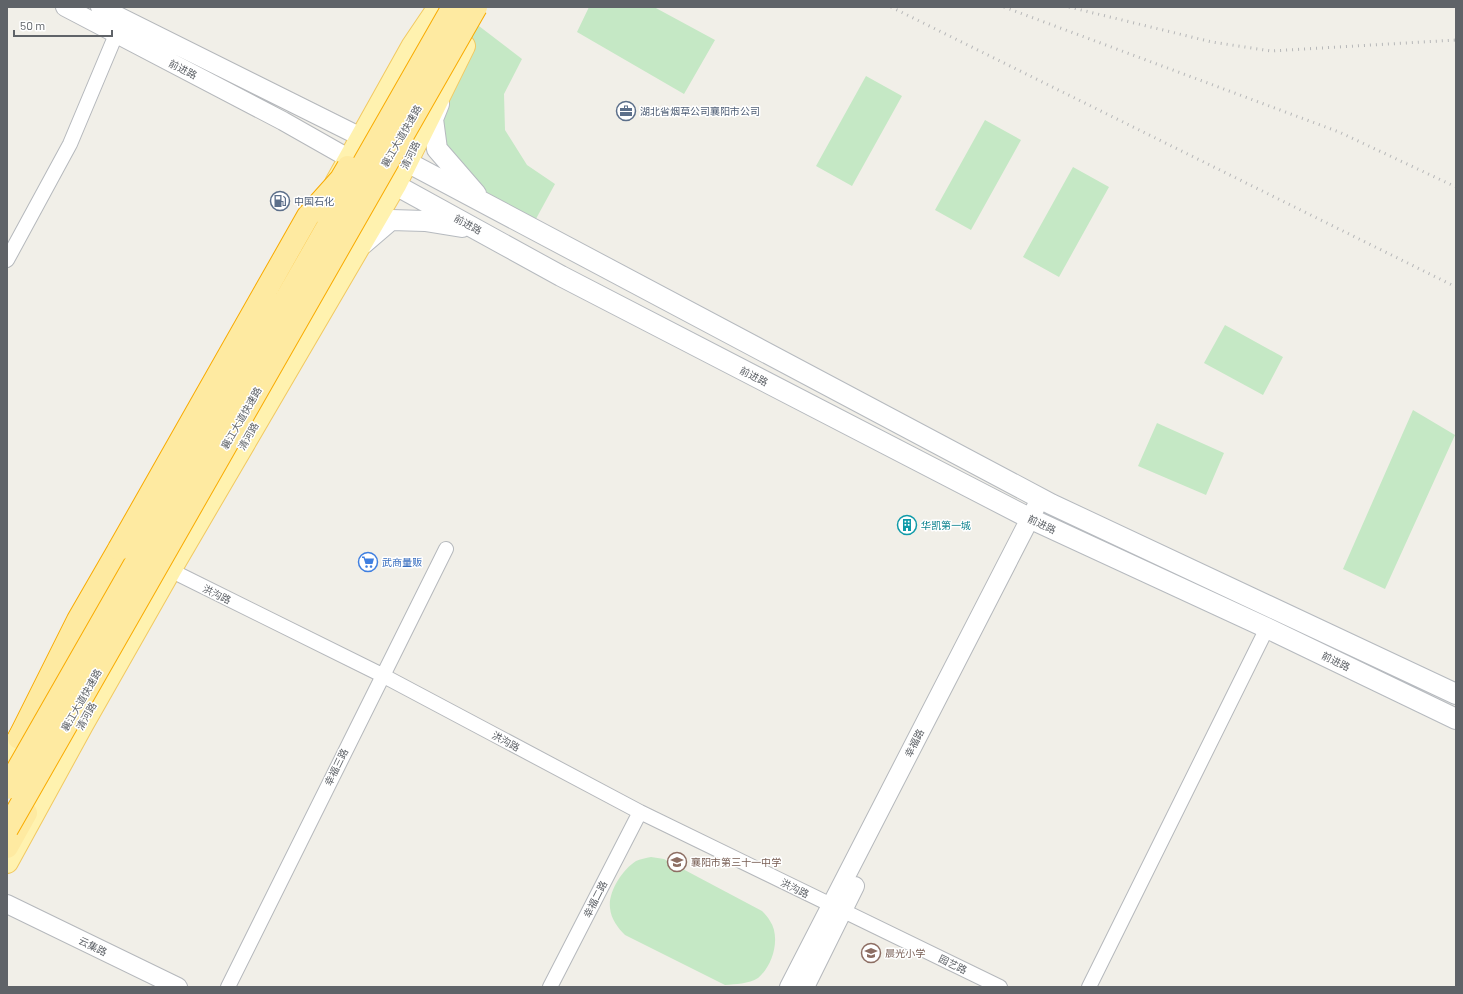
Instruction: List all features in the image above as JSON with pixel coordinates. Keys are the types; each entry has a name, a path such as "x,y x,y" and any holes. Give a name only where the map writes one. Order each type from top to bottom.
{"highway":[{"path":"19,738 78,620 308,216 341,179 414,52 448,7"},
{"name":"襄江大道快速路","path":"7,788 453,7"},
{"name":"襄江大道快速路","path":"7,829 476,7"},
{"path":"7,847 54,763 79,702"}],"main road":[{"path":"7,758 350,159 412,47 439,7"},
{"name":"清河路","path":"7,862 82,725 170,570 356,250 395,186 484,7"},
{"path":"449,76 433,119 437,149 484,203"},
{"name":"前进路","path":"361,138 1045,502 1456,694"},
{"name":"前进路","path":"350,159 395,186 561,276 1034,521 1267,628 1456,719"},
{"path":"356,250 391,220 425,221 478,230"}],"street":[{"name":"前进路","path":"65,7 120,26 361,138"},
{"name":"前进路","path":"100,7 120,26 350,159"},
{"path":"7,260 70,144 120,26"},
{"name":"幸福路","path":"789,987 837,908 1045,502"},
{"name":"幸福三路","path":"228,987 446,548"},
{"name":"洪沟路","path":"170,570 382,675 640,812 837,908"},
{"path":"1089,987 1267,628"},
{"name":"幸福二路","path":"550,987 640,812"},
{"name":"云集路","path":"7,904 178,987"},
{"name":"幸福路","path":"805,987 837,908"},
{"name":"园艺路","path":"837,908 1000,987"}],"green space":[{"path":"589,7 654,7 715,40 684,94 577,32"},
{"path":"475,23 522,59 504,94 505,130 527,165 555,184 531,228 484,203 437,149 449,76"},
{"path":"866,76 902,96 852,186 816,166"},
{"path":"985,120 1021,140 971,230 935,210"},
{"path":"1073,167 1109,187 1059,277 1023,257"},
{"path":"1225,325 1283,357 1263,395 1204,363"},
{"path":"1413,410 1455,435 1385,589 1343,569"},
{"path":"1157,423 1224,453 1206,495 1138,466"},
{"path":"651,857 664,859 765,914 773,928 775,943 774,951 768,966 758,978 746,983 725,985 625,935 622,932 612,916 610,908 611,895 621,876 631,865 638,860"}],"railway":[{"path":"891,7 1456,287"},
{"path":"1004,7 1339,132 1456,187"},
{"path":"1069,7 1212,42 1271,51 1456,40"}],"place":[{"name":"湖北省烟草公司襄阳市公司","path":"626,111"},
{"name":"中国石化","path":"280,201"},
{"name":"华凯第一城","path":"907,525"},
{"name":"武商量贩","path":"368,562"},
{"name":"襄阳市第三十一中学","path":"677,862"},
{"name":"晨光小学","path":"871,953"}]}
